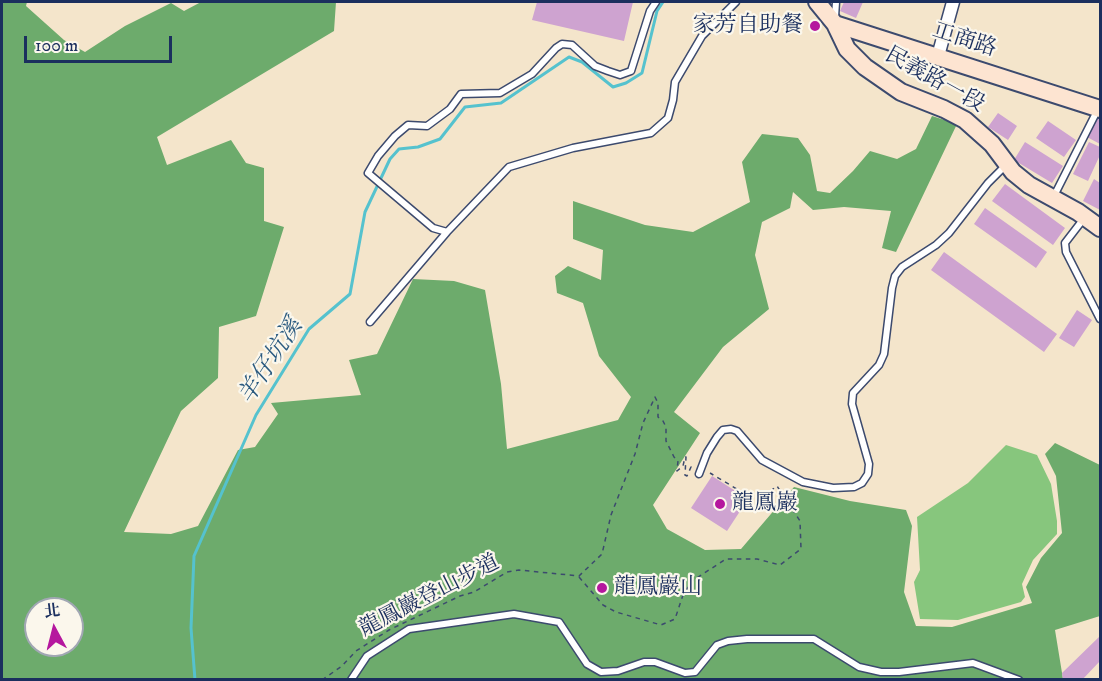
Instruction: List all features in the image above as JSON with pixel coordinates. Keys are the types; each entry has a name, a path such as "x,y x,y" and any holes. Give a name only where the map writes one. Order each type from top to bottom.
{"main road":[{"name":"民義路一段","path":"817,2 835,24 847,48 865,67 901,92 965,120 992,144 1006,164 1029,185 1085,216 1101,228"},
{"name":"工商路","path":"835,24 1100,107"}],"street":[{"path":"938,56 953,2"}],"lane":[{"path":"447,232 433,228 368,172 395,136 408,125 427,126 450,109 460,94 500,93 532,74 562,44 572,45 595,66 620,75 631,71 650,11 656,2"},
{"path":"370,322 447,232 509,167 573,148 651,133 668,118 675,82 702,36 736,2"},
{"path":"835,24 836,2"},
{"path":"1052,199 1100,107"},
{"path":"699,471 717,437 723,430 731,429 737,431 762,460 803,482 833,488 854,487 862,483 868,474 869,464 852,404 853,393 879,366 884,354 895,276 902,267 936,245 949,233 1006,164"},
{"path":"1085,216 1065,243 1066,252 1101,319"},
{"path":"351,680 367,656 409,629 514,614 559,622 587,664 601,672 618,671 644,662 656,662 685,673 695,672 717,645 728,641 814,639 859,667 881,672 974,663 1018,680"}],"path":[{"path":"655,397 658,417 666,427 666,441 678,461 677,471 683,466 686,457 685,475 687,476 691,467 694,468 692,474 699,471 757,501 777,486 800,521 801,549 780,565 757,559 726,559 692,581 683,595 675,619 661,625 616,612 603,605 579,576 602,554 611,515 635,454 643,423 655,397"},
{"name":"龍鳳巖登山步道","path":"322,680 342,666 356,651 398,625 460,596 474,592 507,572 519,570 579,576"}],"green space":[{"path":"2,2 27,2 26,6 64,40 85,52 125,26 171,3 184,11 201,2 336,2 334,31 157,137 167,165 231,140 246,163 264,168 264,221 284,227 256,316 219,327 218,378 181,411 124,532 171,534 198,526 238,450 255,447 278,414 271,403 361,395 349,360 377,354 413,279 454,281 485,290 501,384 507,449 618,420 631,397 599,356 583,303 557,293 555,276 568,266 601,280 603,250 573,239 573,201 645,225 693,232 750,202 742,162 762,134 798,138 810,155 817,191 830,193 870,151 897,159 916,149 932,116 957,124 896,252 882,248 891,211 844,207 813,210 793,192 790,208 762,222 755,255 769,309 723,347 674,412 700,433 653,505 667,529 705,550 741,549 794,487 850,501 906,510 912,526 904,592 916,626 952,627 1032,603 1026,587 1041,558 1062,533 1056,476 1045,454 1055,443 1100,465 1100,616 1055,630 1063,679 2,679"},
{"path":"1006,445 1037,455 1051,484 1057,534 1033,560 1022,584 1025,597 1021,602 958,620 920,619 914,582 920,570 917,517 968,483"}],"building":[{"path":"537,2 633,2 624,41 532,20"},
{"path":"844,2 863,2 856,18 840,11"},
{"path":"998,113 1017,126 1008,140 988,127"},
{"path":"1098,116 1100,117 1100,144 1087,137"},
{"path":"1048,121 1076,140 1064,157 1036,138"},
{"path":"1025,142 1063,166 1052,183 1014,160"},
{"path":"1089,142 1100,147 1100,155 1088,181 1073,174"},
{"path":"1094,179 1100,183 1100,210 1083,201"},
{"path":"1005,184 1065,228 1053,245 992,201"},
{"path":"985,208 1047,252 1036,268 974,224"},
{"path":"944,252 1057,334 1044,352 931,270"},
{"path":"1077,310 1092,320 1074,347 1059,338"},
{"name":"龍鳳巖","path":"712,476 748,499 727,531 691,508"},
{"path":"1100,636 1100,661 1082,680 1063,680 1062,673"}],"waterway":[{"name":"羊仔坑溪","path":"195,680 191,628 194,556 256,415 309,329 350,294 365,212 390,159 399,149 418,147 440,139 465,107 501,103 569,57 582,62 613,87 626,83 642,73 657,11 663,2"}],"place":[{"name":"家芳自助餐","path":"815,26"},
{"name":"龍鳳巖","path":"720,504"},
{"name":"龍鳳巖山","path":"602,588"}]}
